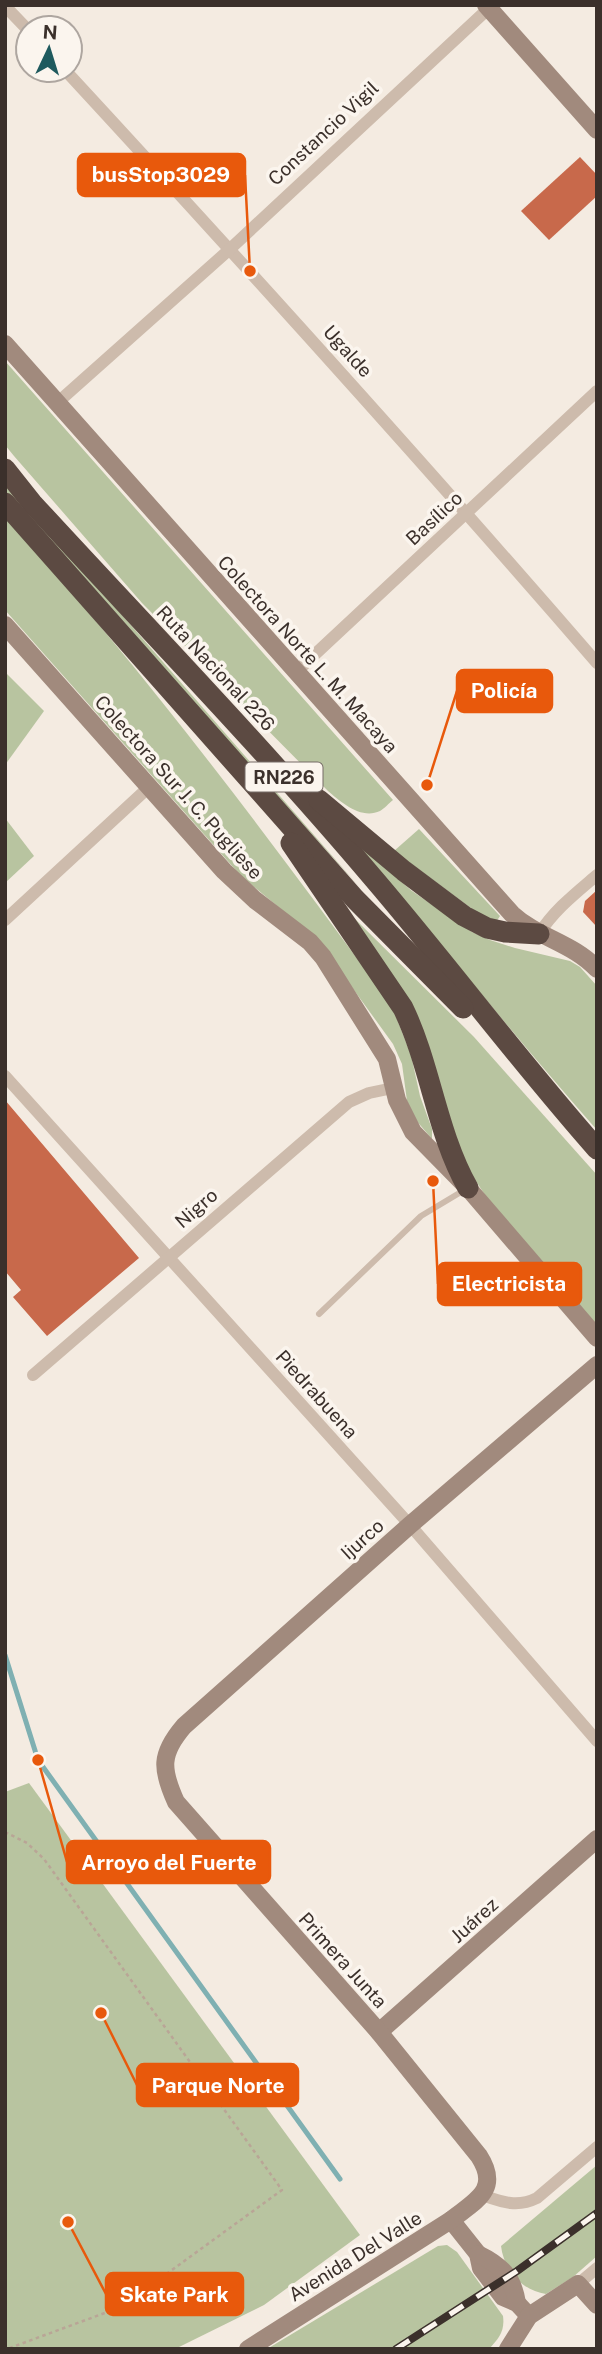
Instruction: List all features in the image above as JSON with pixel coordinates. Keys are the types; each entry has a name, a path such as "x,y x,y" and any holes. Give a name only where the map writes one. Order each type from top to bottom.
{"highway":[{"name":"Ruta Nacional 226","path":"5,469 32,503 256,744 375,880 550,1097"},
{"name":"Ruta Nacional 226","path":"5,503 355,899 550,1097 597,1149"},
{"path":"256,744 404,871 464,916 487,928 539,934"},
{"path":"237,763 403,1008 416,1037 453,1162 468,1188"}],"street":[{"path":"489,6 597,130"},
{"name":"Constancio Vigil","path":"57,403 230,249 489,6"},
{"name":"Ugalde","path":"78,84 467,513 597,663"},
{"name":"Colectora Norte L. M. Macaya","path":"5,344 512,914 539,934 575,949 597,969"},
{"name":"Basílico","path":"296,672 597,391"},
{"name":"Colectora Sur J. C. Pugliese","path":"5,625 239,886 310,943 323,957 381,1047 387,1059 401,1112 413,1132 468,1188 597,1338"},
{"path":"5,920 149,787"},
{"path":"539,934 547,920 597,875"},
{"name":"Piedrabuena","path":"5,1076 410,1525 597,1741"},
{"name":"Nigro","path":"33,1375 349,1102 369,1093 393,1088"},
{"name":"Ijurco","path":"166,1754 170,1743 184,1726 410,1525 597,1366"},
{"name":"Primera Junta","path":"166,1754 165,1769 176,1802 379,2032 482,2161 488,2177 482,2195"},
{"name":"Juárez","path":"379,2032 597,1839"},
{"path":"482,2195 514,2205 537,2199 597,2147"},
{"name":"Avenida Del Valle","path":"248,2349 451,2220 482,2195"},
{"path":"451,2220 478,2254 497,2263 515,2287 523,2310 508,2349"},
{"path":"523,2310 578,2284 597,2268"},
{"path":"578,2284 597,2305"}],"lane":[{"path":"319,1314 421,1216 468,1188"}],"path":[{"path":"5,1832 27,1843 44,1859 282,2190 121,2307 7,2349"}],"green space":[{"path":"5,361 393,800 383,809 373,813 359,812 328,791 142,603 14,456 5,445"},
{"path":"5,481 27,506 361,889 5,493"},
{"path":"5,516 152,689 380,990 395,1014 411,1055 420,1096 432,1129 432,1139 415,1119 407,1101 402,1064 393,1044 317,939 241,876 5,610"},
{"path":"5,672 44,711 5,765"},
{"path":"5,818 34,856 5,883"},
{"path":"419,829 500,916 496,922 491,923 394,851"},
{"path":"355,842 412,891 472,932 515,948 570,961 580,967 597,986 597,1130 505,1023"},
{"path":"350,914 474,1037 597,1175 597,1327 487,1198 468,1169"},
{"path":"29,1783 360,2235 264,2305 175,2349 5,2349 5,1792"},
{"path":"597,2165 597,2256 573,2277 546,2294 529,2288 510,2271 501,2246"},
{"path":"447,2245 457,2252 503,2316 500,2334 489,2349 267,2349 438,2246"}],"building":[{"path":"580,157 597,175 597,196 549,240 521,211"},
{"path":"597,890 597,927 583,912 585,901"},
{"path":"5,1100 139,1258 47,1336 13,1297 21,1290 5,1271"}],"waterway":[{"path":"5,1655 38,1760 340,2179"}],"railway":[{"path":"396,2349 517,2271 597,2213"}],"place":[{"name":"busStop3029","path":"250,271"},
{"name":"Policía","path":"427,785"},
{"name":"Electricista","path":"433,1181"},
{"name":"Arroyo del Fuerte","path":"38,1760"},
{"name":"Parque Norte","path":"101,2013"},
{"name":"Skate Park","path":"68,2222"}]}
